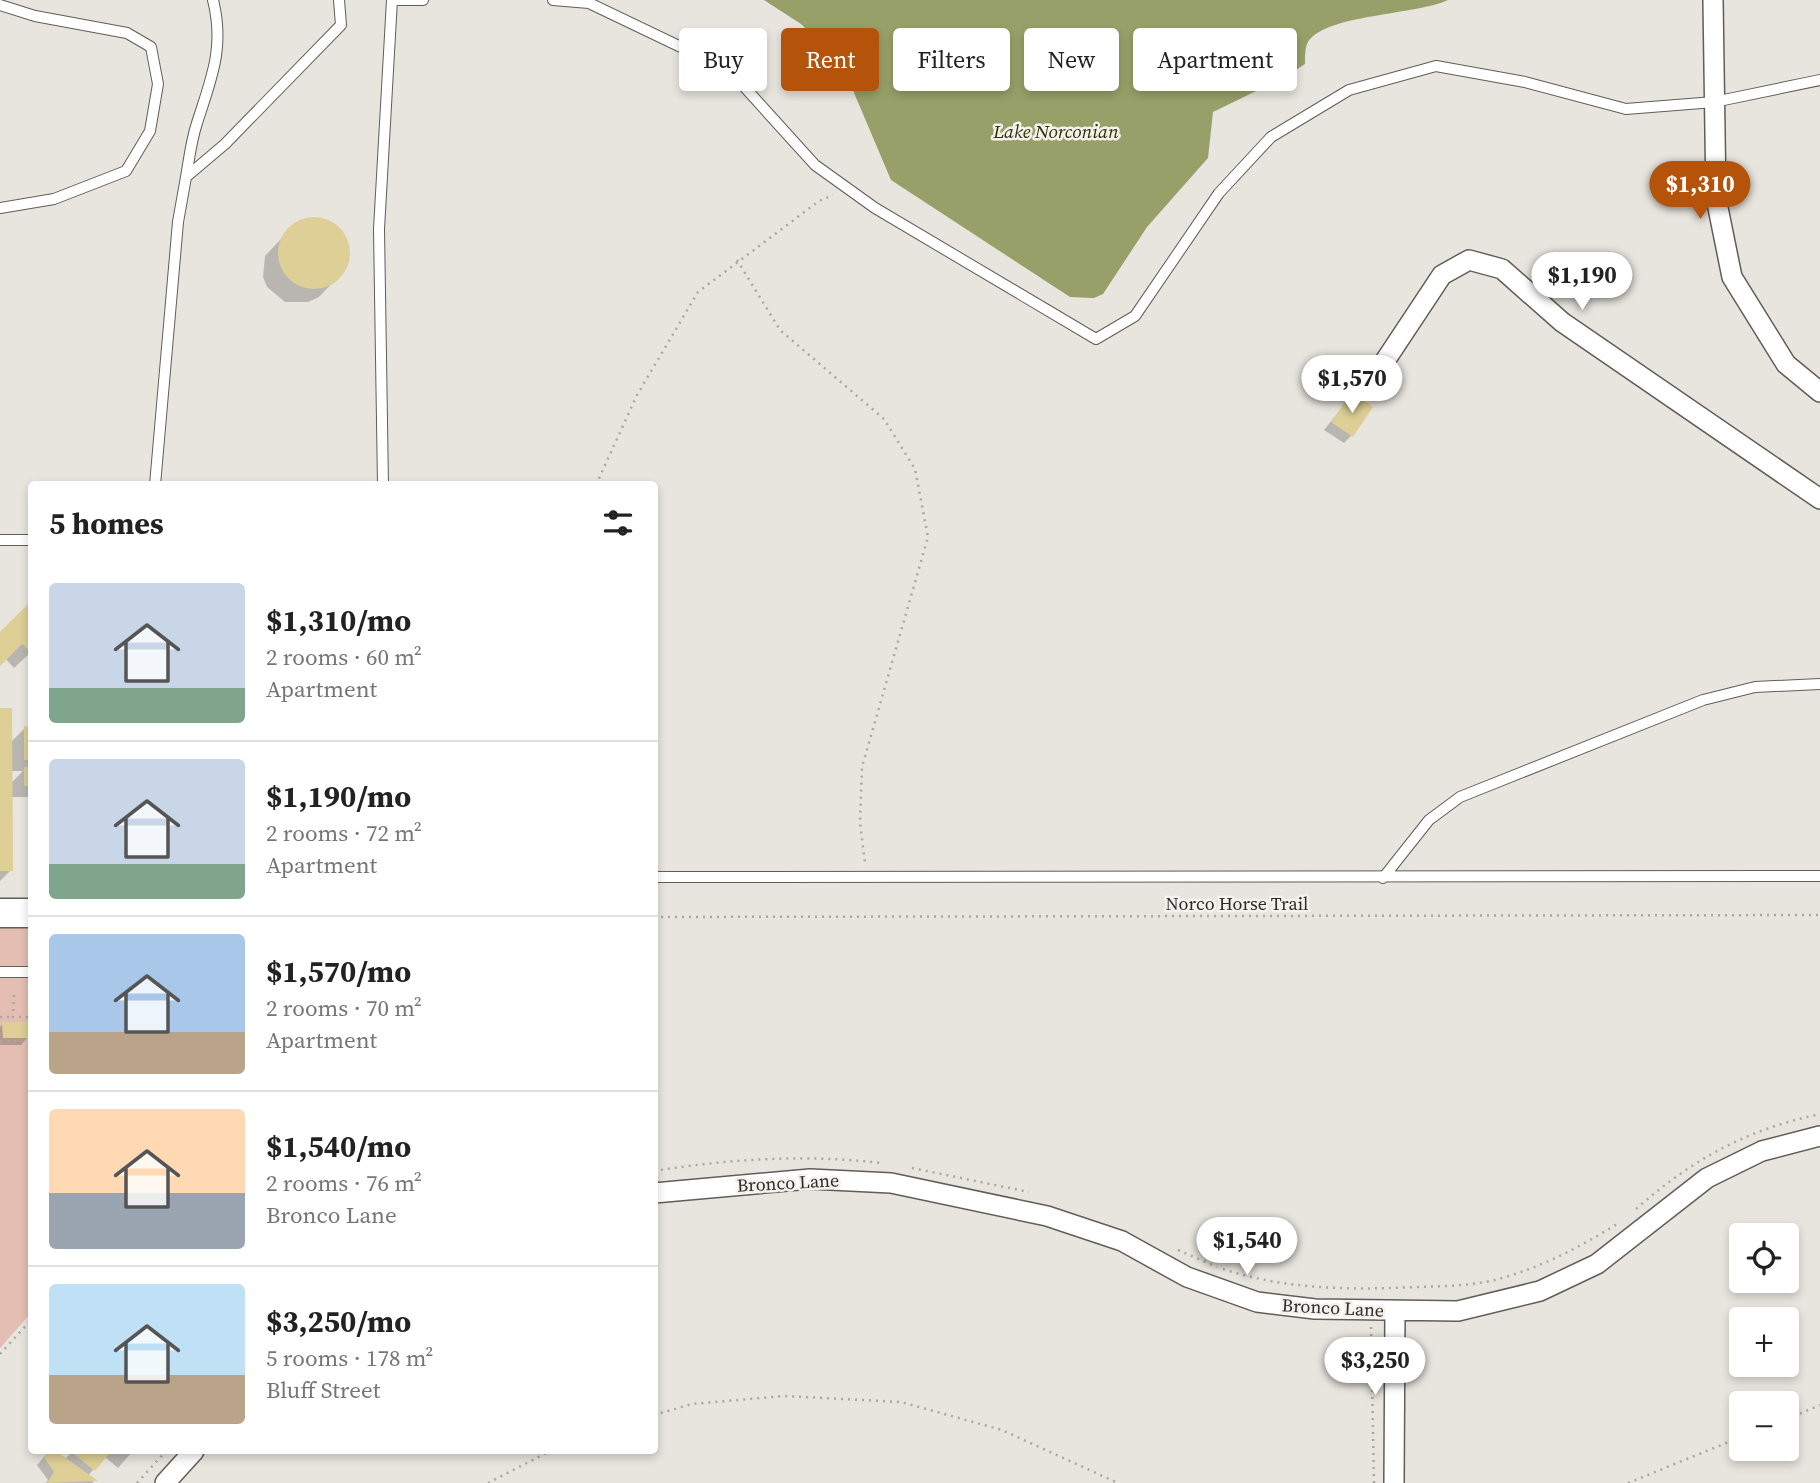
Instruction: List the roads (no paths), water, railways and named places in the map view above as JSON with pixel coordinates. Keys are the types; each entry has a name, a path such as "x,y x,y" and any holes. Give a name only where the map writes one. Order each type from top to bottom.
{"street":[{"path":"1713,0 1716,198 1732,277 1786,364 1820,392"},
{"path":"1379,370 1442,275 1469,260 1502,269 1562,323 1820,499"},
{"path":"0,913 28,914"},
{"name":"Bronco Lane","path":"658,1192 810,1179 891,1183 971,1197 1046,1216 1122,1241 1186,1277 1257,1302 1370,1311 1458,1311 1540,1291 1597,1264 1707,1178 1762,1151 1820,1136"},
{"path":"1394,1483 1395,1311"},
{"path":"165,1483 191,1454"}],"lane":[{"path":"155,481 178,222 195,126 218,58 217,16 213,0"},
{"path":"186,177 225,144 341,24 339,0"},
{"path":"383,481 379,229 392,0 424,0"},
{"path":"553,0 589,3 729,70 815,165 848,188 1096,339 1135,316 1219,193 1271,137 1349,90 1436,66 1525,82 1626,109 1714,102 1820,80"},
{"path":"0,5 35,16 127,33 151,47 158,84 150,131 126,171 54,199 0,208"},
{"path":"0,540 28,540"},
{"path":"1384,878 1429,820 1460,797 1703,700 1755,687 1820,684"},
{"path":"658,877 1820,876"},
{"path":"0,972 28,972"}],"water":[{"name":"Lake Norconian","path":"764,0 1448,0 1333,26 1318,33 1308,42 1305,64 1297,69 1297,28 1133,28 1133,91 1256,91 1213,112 1208,158 1147,227 1103,294 1094,298 1070,297 891,180 853,91 879,91 879,28 805,28"}]}
